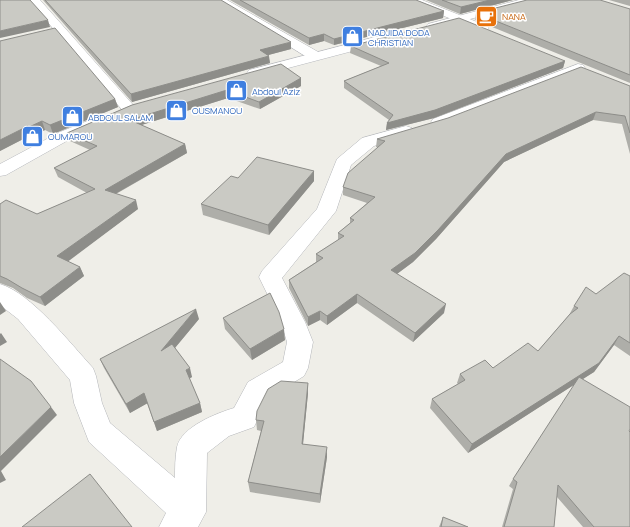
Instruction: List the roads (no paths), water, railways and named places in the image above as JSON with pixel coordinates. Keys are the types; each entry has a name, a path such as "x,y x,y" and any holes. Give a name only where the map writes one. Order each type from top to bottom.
{"street":[{"path":"34,0 129,109"},
{"path":"220,0 315,56"},
{"path":"414,0 497,34"},
{"path":"422,29 531,0"},
{"path":"46,34 61,30"},
{"path":"238,78 391,36"},
{"path":"182,520 192,446 220,425 244,418 258,390 295,368 300,342 270,277 326,211 343,163 368,142 440,122 584,70 563,62"},
{"path":"0,171 66,135 111,116 143,105"},
{"path":"0,292 27,313 83,376 88,403 99,432 182,520"}],"place":[{"name":"NANA","path":"487,16"},
{"name":"NADJIDA DODA CHRISTIAN","path":"352,37"},
{"name":"Abdoul Aziz","path":"237,91"},
{"name":"OUSMANOU","path":"176,110"},
{"name":"ABDOUL SALAM","path":"72,117"},
{"name":"OUMAROU","path":"33,136"}]}
